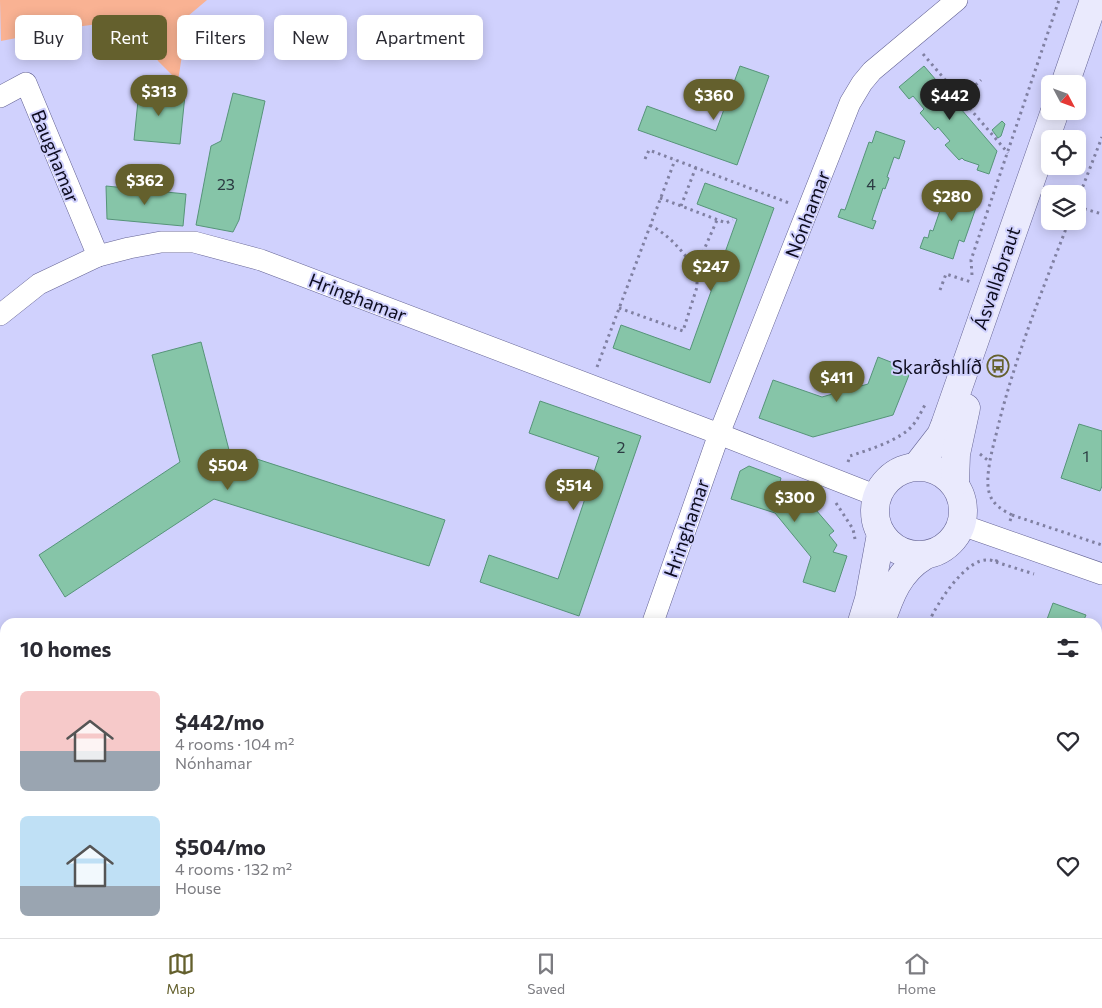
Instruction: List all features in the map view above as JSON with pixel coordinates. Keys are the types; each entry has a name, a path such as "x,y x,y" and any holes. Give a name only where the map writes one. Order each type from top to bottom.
{"main road":[{"path":"1067,75 1094,0"},
{"path":"1084,75 1102,24"},
{"name":"Ásvallabraut","path":"917,466 941,435 945,425 1052,120"},
{"name":"Ásvallabraut","path":"955,483 956,454 965,411 1048,175"},
{"path":"882,618 889,598 901,575 913,562 948,546 962,525 964,510 962,496 955,483 944,474 931,468 917,466 904,469 893,475 884,484 877,496 875,508 876,522 881,534 889,544 899,551 911,555 924,556"},
{"path":"863,618 869,599 881,534"}],"street":[{"name":"Nónhamar","path":"720,434 850,104 858,88 872,71 957,0"},
{"name":"Baughamar","path":"0,97 26,83 98,256"},
{"name":"Hringhamar","path":"0,315 39,284 98,256 161,242 194,242 261,260 720,434 877,496"},
{"name":"Hringhamar","path":"655,618 720,434"},
{"path":"962,525 1102,574"}],"path":[{"path":"969,290 972,277 971,260 1059,0"},
{"path":"923,54 1008,153"},
{"path":"961,98 981,80"},
{"path":"1084,185 1102,137"},
{"path":"645,159 649,150 808,211"},
{"path":"590,385 675,160"},
{"path":"681,206 696,168"},
{"path":"758,192 761,185"},
{"path":"660,198 726,223 733,220"},
{"path":"1086,209 1102,214"},
{"path":"619,308 683,331 697,287 697,271 700,259 717,220"},
{"path":"650,225 670,239 689,259 697,271"},
{"path":"1066,230 1015,368 992,450 988,491 992,500 1000,509 1012,515 1102,545"},
{"path":"940,290 946,274 970,282"},
{"path":"913,426 927,402"},
{"path":"931,618 950,588 967,569 978,562 988,559 996,562 1012,515"}],"shaded area":[{"path":"0,0 207,0 189,15 177,15 177,60 181,60 178,81 157,60 167,60 167,15 92,15 92,25 82,26 82,15 15,15 15,38 1,41"}],"building":[{"path":"740,66 769,76 737,165 638,130 647,106 716,131"},
{"path":"924,66 997,151 989,174 977,170 979,165 962,158 959,160 945,145 950,141 938,127 935,130 920,113 924,109 913,96 909,99 899,87"},
{"path":"139,91 185,95 180,144 134,140"},
{"path":"233,93 265,101 239,220 233,232 196,225 211,146 221,141"},
{"path":"1002,121 1005,124 1001,136 998,138 992,130"},
{"path":"876,131 905,141 899,159 894,157 887,177 889,178 885,189 883,188 872,220 876,221 873,229 838,217 841,209 845,210 869,142 872,143"},
{"path":"705,183 774,208 710,383 613,348 621,325 690,350 737,219 697,204"},
{"path":"944,183 980,196 964,242 959,240 953,259 920,248 924,237 928,238 930,230 933,231 945,196 940,194"},
{"path":"106,186 186,194 183,226 107,219"},
{"path":"201,342 229,450 445,520 429,566 214,499 65,597 39,555 180,462 152,355"},
{"path":"878,357 911,370 893,415 813,437 759,418 773,380 822,397 868,384"},
{"path":"540,401 641,436 579,616 480,582 489,555 558,579 599,457 529,433"},
{"path":"1079,424 1102,431 1102,486 1100,491 1061,478"},
{"path":"749,466 781,478 779,486 788,489 792,494 798,489 834,531 829,535 837,545 833,552 847,556 835,592 803,582 811,557 775,513 731,499 740,471"},
{"path":"1053,603 1086,615 1085,618 1047,618"}],"place":[{"name":"Skarðshlíð","path":"998,366"}]}
